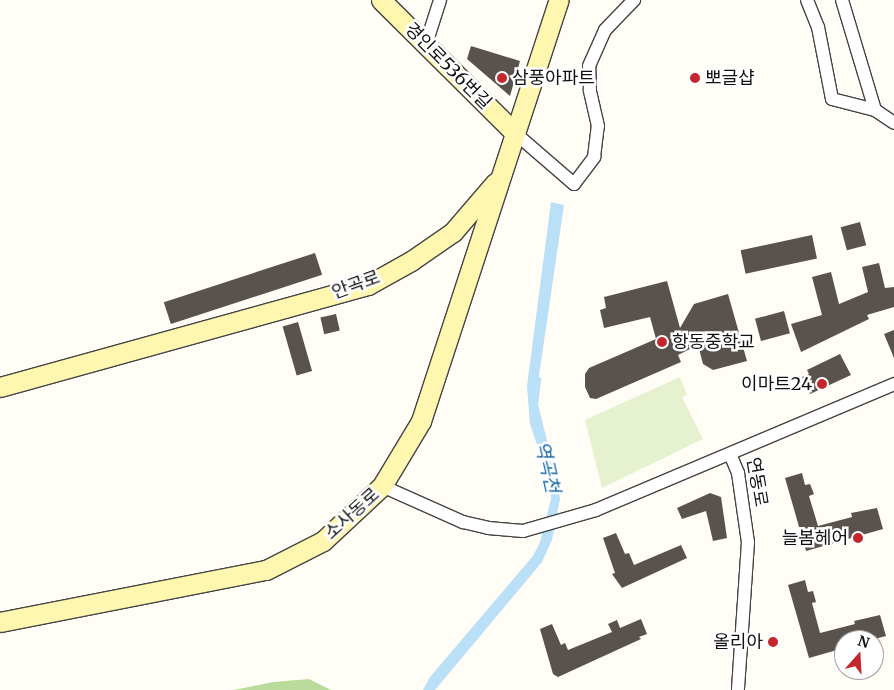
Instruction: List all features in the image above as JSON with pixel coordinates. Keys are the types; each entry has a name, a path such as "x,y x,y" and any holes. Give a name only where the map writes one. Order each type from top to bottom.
{"street":[{"name":"경인로536번길","path":"381,0 515,133"},
{"path":"426,44 440,0"},
{"name":"안곡로","path":"0,387 368,284 412,261 453,232 501,176 559,0"},
{"path":"515,133 574,184 594,157 598,126 590,90 589,66 606,30 634,0"},
{"path":"807,0 818,28 832,99 875,110 894,123"},
{"path":"842,0 875,110"},
{"name":"소사동로","path":"0,622 266,570 323,541 382,486 421,421 501,176"},
{"name":"연동로","path":"738,690 748,542 738,473 730,454 894,384"},
{"path":"382,486 463,522 505,530 523,531 586,514 730,454"}],"green space":[{"path":"680,377 687,395 682,397 703,439 602,488 585,420"},
{"path":"309,679 331,690 234,690 273,682"}],"water":[{"path":"551,202 564,205 536,396 560,499 552,540 542,562 435,690 423,690 430,677 533,556 540,542 551,499 550,484 530,424 527,386"}],"building":[{"name":"삼풍아파트","path":"471,46 520,61 510,96 467,59"},
{"path":"860,222 866,245 847,250 841,227"},
{"path":"812,235 817,258 746,274 741,250"},
{"path":"315,253 322,275 171,324 164,302"},
{"path":"879,263 885,288 894,287 894,307 867,315 869,319 801,352 791,324 822,315 812,277 831,272 839,304 868,292 862,267"},
{"path":"667,281 680,328 694,304 728,294 747,361 713,370 703,364 698,345 678,355 681,362 596,399 590,398 585,387 585,374 589,368 656,339 650,317 604,328 600,310 606,308 604,297"},
{"path":"784,311 790,333 761,341 755,319"},
{"path":"336,314 340,331 324,334 320,318"},
{"path":"298,322 312,371 297,375 283,326"},
{"path":"894,330 894,358 884,334"},
{"path":"840,354 851,375 810,394 802,377 809,374 807,370"},
{"path":"802,473 805,485 810,484 814,494 809,496 818,526 852,517 851,513 877,508 883,529 806,551 785,478"},
{"path":"710,493 721,497 727,538 713,541 706,511 682,519 677,508"},
{"path":"616,533 625,554 629,553 634,565 681,545 687,558 622,588 612,574 615,573 603,538"},
{"path":"805,580 808,592 813,591 816,602 812,603 820,633 855,624 854,621 880,615 886,636 884,637 884,630 834,630 834,651 809,658 788,585"},
{"path":"641,619 647,634 639,637 641,639 558,677 553,674 540,629 552,624 561,645 565,643 568,650 612,632 608,624 617,620 620,628"}],"waterway":[{"name":"역곡천","path":"536,404 539,378"}],"place":[{"name":"삼풍아파트","path":"502,78"},
{"name":"뽀글샵","path":"695,78"},
{"name":"항동중학교","path":"662,342"},
{"name":"이마트24","path":"822,384"},
{"name":"늘봄헤어","path":"858,538"},
{"name":"올리아","path":"773,642"}]}
